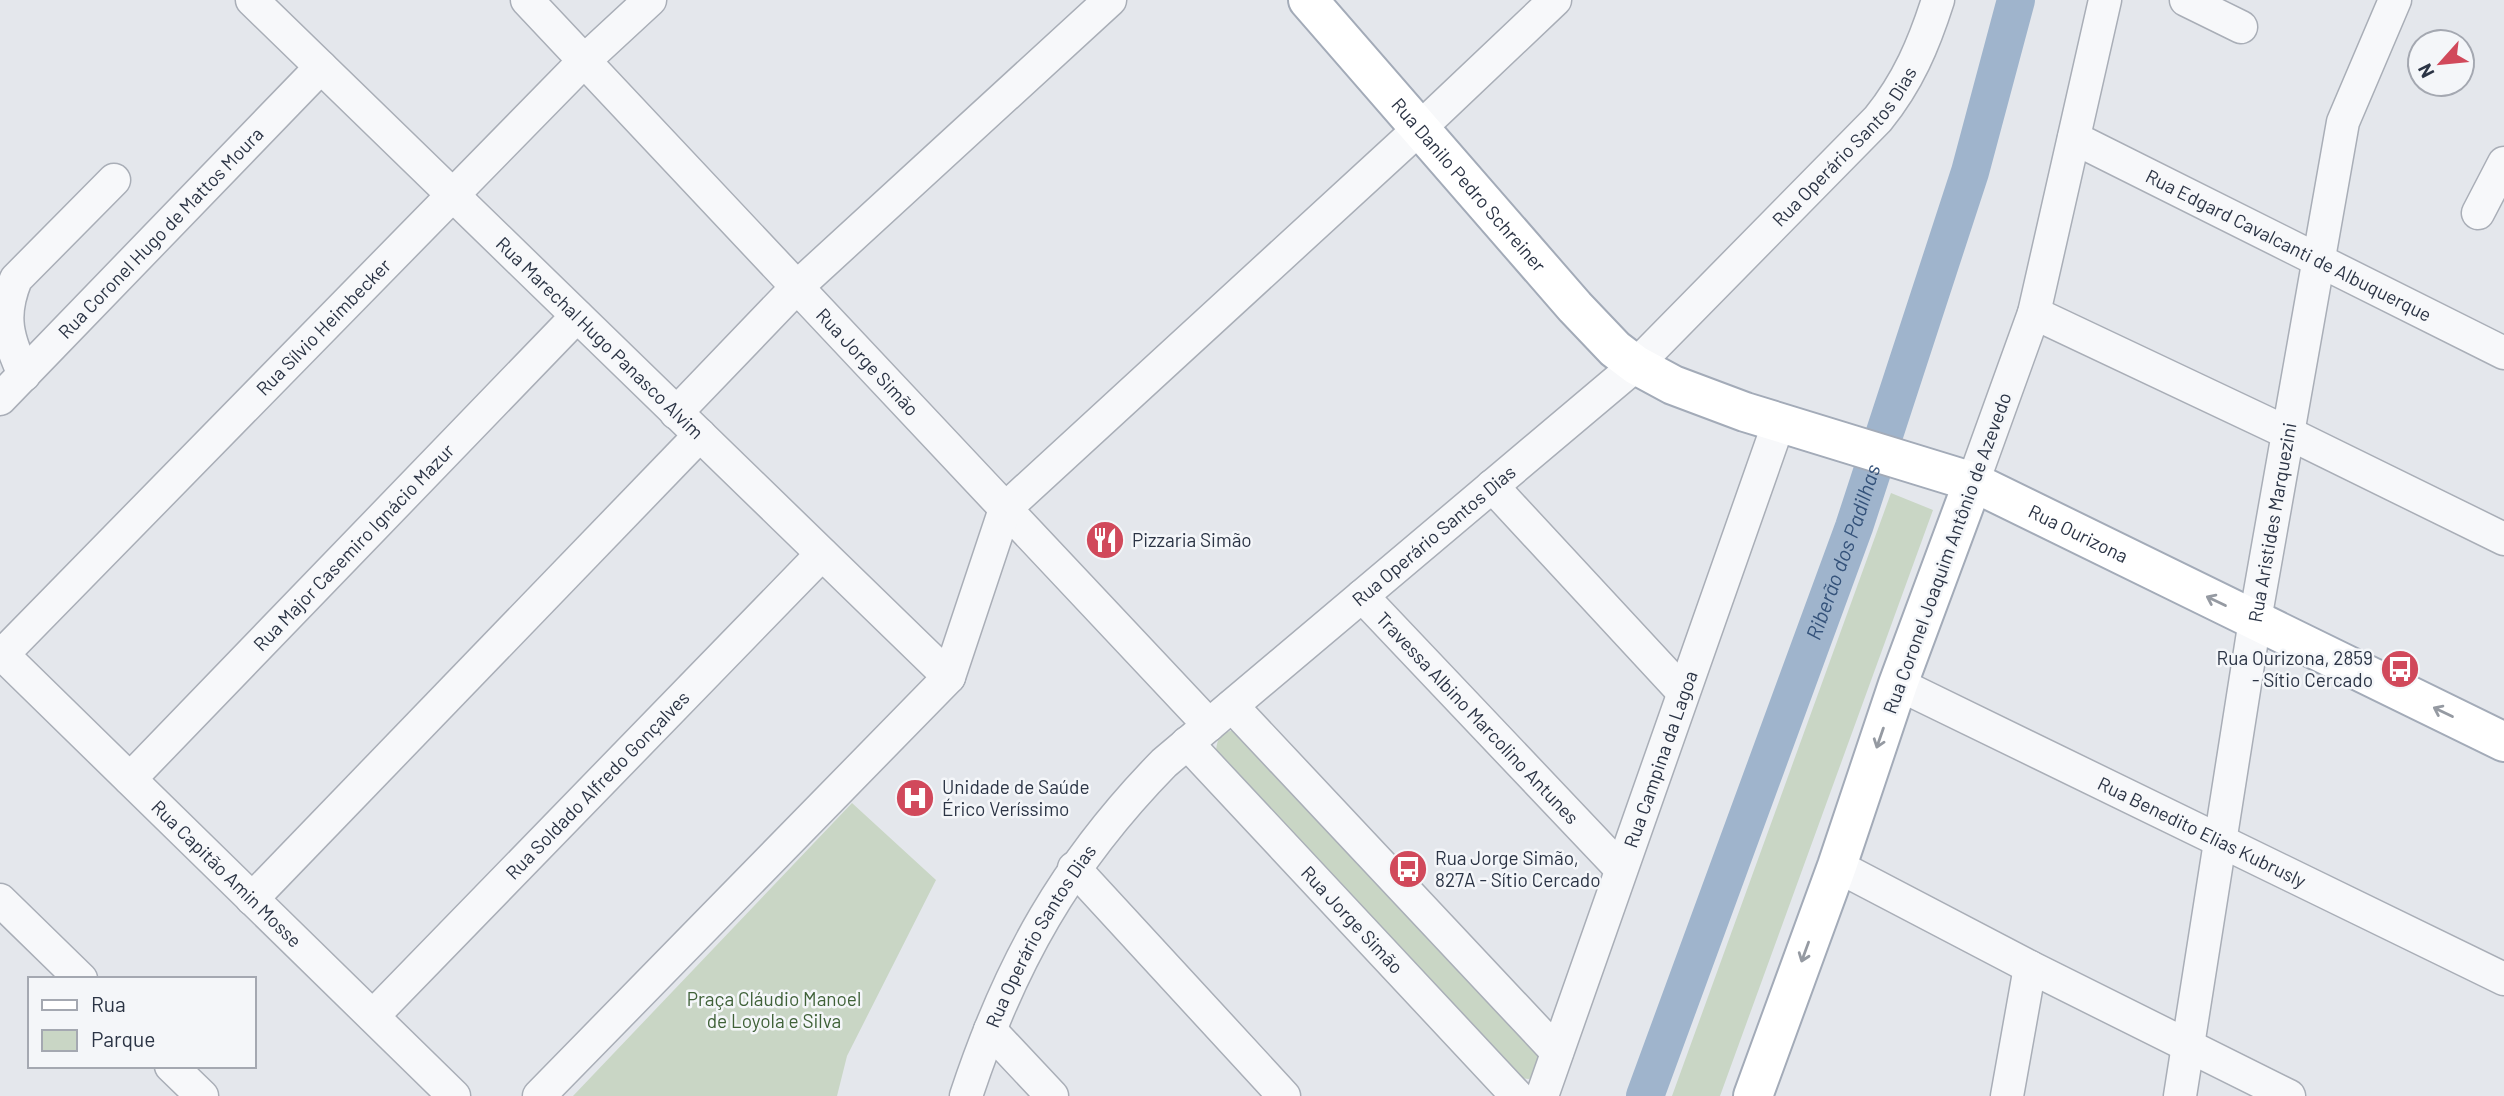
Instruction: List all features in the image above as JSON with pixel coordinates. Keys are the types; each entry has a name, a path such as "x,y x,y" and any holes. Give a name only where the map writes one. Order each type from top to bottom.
{"main road":[{"name":"Rua Danilo Pedro Schreiner","path":"1308,0 1595,330 1636,365"},
{"name":"Rua Ourizona","path":"1636,365 1707,399 1920,466 1968,497 2010,501 2504,742"},
{"name":"Rua Coronel Joaquim Antônio de Azevedo","path":"1752,1096 1837,866 1898,684 1968,497"}],"street":[{"name":"Rua Marechal Hugo Panasco Alvim","path":"252,0 949,677"},
{"name":"Rua Jorge Simão","path":"527,0 1209,725 1557,1052"},
{"name":"Rua Sílvio Heimbecker","path":"1,655 584,61 650,0"},
{"path":"676,413 797,287 1110,0"},
{"path":"539,1096 949,677 1005,509 1420,128 1555,0"},
{"name":"Rua Operário Santos Dias","path":"966,1096 1013,974 1038,925 1074,868 1133,796 1164,763 1636,365 1878,118 1907,79 1925,40 1938,0"},
{"name":"Rua Coronel Joaquim Antônio de Azevedo","path":"1968,497 2034,313 2105,0"},
{"path":"2186,0 2241,27"},
{"name":"Rua Aristides Marquezini","path":"2180,1096 2255,620 2343,122 2395,0"},
{"name":"Rua Coronel Hugo de Mattos Moura","path":"0,399 321,67"},
{"name":"Rua Edgard Cavalcanti de Albuquerque","path":"2074,138 2504,353"},
{"path":"2478,213 2504,163"},
{"path":"24,375 4,324 3,315 8,293 16,279 114,180"},
{"path":"2034,313 2504,539"},
{"name":"Rua Major Casemiro Ignácio Mazur","path":"130,779 577,316"},
{"name":"Rua Campina da Lagoa","path":"1542,1096 1779,422"},
{"path":"253,899 700,435"},
{"path":"1492,486 1683,692"},
{"name":"Rua Soldado Alfredo Gonçalves","path":"373,1016 822,554"},
{"name":"Travessa Albino Marcolino Antunes","path":"1362,596 1621,869"},
{"name":"Rua Capitão Amin Mosse","path":"1,655 454,1096"},
{"name":"Rua Benedito Elias Kubrusly","path":"1898,684 2504,979"},
{"name":"Rua Jorge Simão","path":"1209,725 1517,1096"},
{"path":"1837,866 2030,967 2289,1096"},
{"path":"1074,868 1284,1096"},
{"path":"0,900 79,977"},
{"path":"2007,1096 2030,967"},
{"path":"990,1030 1052,1096"},
{"path":"173,1068 202,1096"}],"green space":[{"path":"1891,493 1933,510 1720,1096 1672,1096"},
{"path":"1234,730 1535,1047 1539,1059 1536,1075 1529,1079 1518,1078 1216,753 1220,737"},
{"name":"Praça Cláudio Manoel de Loyola e Silva","path":"852,803 936,880 847,1056 837,1096 573,1096"}],"waterway":[{"name":"Riberão dos Padilhas","path":"1645,1096 1854,527 1970,172 2016,0"}],"place":[{"name":"Pizzaria Simão","path":"1105,540"},
{"name":"Rua Ourizona, 2859 - Sítio Cercado","path":"2400,669"},
{"name":"Unidade de Saúde Érico Veríssimo","path":"915,798"},
{"name":"Rua Jorge Simão, 827A - Sítio Cercado","path":"1408,869"}]}
